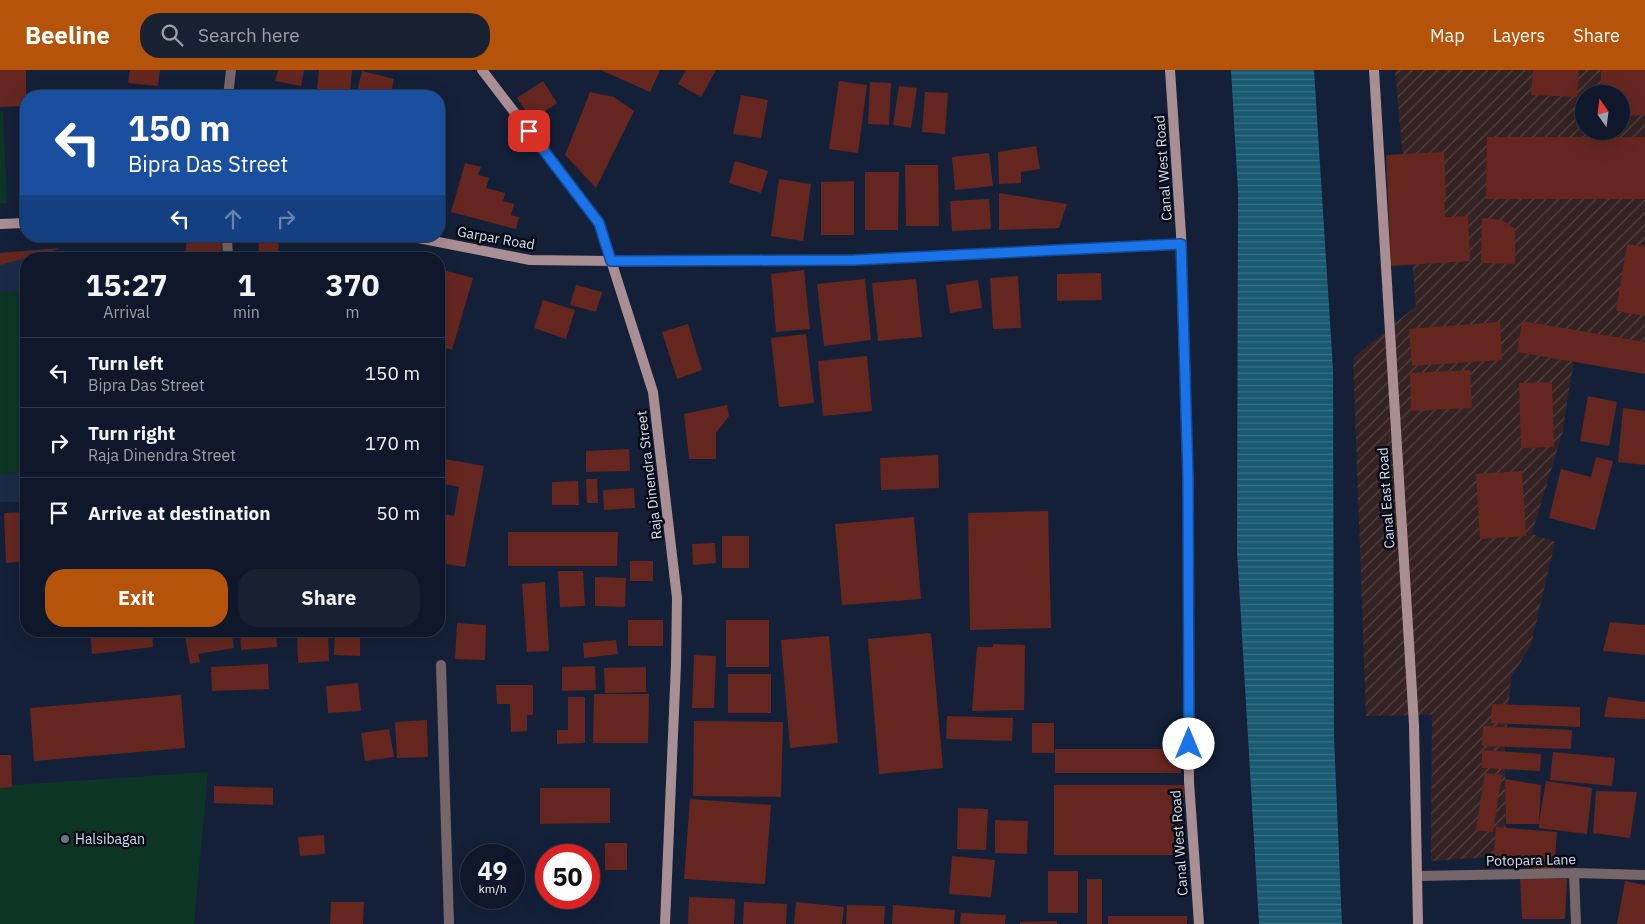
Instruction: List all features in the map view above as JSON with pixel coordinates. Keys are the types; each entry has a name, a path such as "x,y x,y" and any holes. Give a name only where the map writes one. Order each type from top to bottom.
{"main road":[{"name":"Raja Dinendra Street","path":"482,70 599,223 653,392 678,598 665,924"},
{"name":"Canal West Road","path":"1170,70 1181,244 1188,476 1189,782 1199,924"},
{"name":"Canal East Road","path":"1374,70 1414,725 1418,924"},
{"path":"0,224 20,223"},
{"name":"Garpar Road","path":"438,242 530,260 611,261 854,260 1181,244"}],"street":[{"path":"229,90 231,70"},
{"path":"441,665 449,924"},
{"path":"1574,872 1576,924"},
{"name":"Potopara Lane","path":"1417,876 1574,872 1645,875"}],"shaded area":[{"path":"1231,70 1314,70 1333,369 1334,737 1342,924 1259,924 1237,551 1238,191"},
{"path":"1395,70 1645,70 1645,364 1575,354 1562,434 1532,534 1555,542 1531,645 1511,678 1505,748 1506,856 1431,861 1432,715 1366,716 1353,358 1416,306"},
{"path":"34,250 34,252 20,252 20,502 0,502 0,253"}],"green space":[{"path":"3,111 7,203 0,204 0,112"},
{"path":"20,291 20,472 0,475 0,293"},
{"path":"208,772 194,924 0,924 0,786"}],"building":[{"path":"0,70 26,70 26,90 20,90 20,106 0,107"},
{"path":"130,70 160,70 158,86 128,83"},
{"path":"278,70 304,70 301,86 275,81"},
{"path":"319,70 352,70 350,90 317,90"},
{"path":"601,70 660,70 650,92"},
{"path":"686,70 716,70 701,97 678,84"},
{"path":"1533,70 1579,70 1578,85 1575,85 1575,97 1531,95"},
{"path":"1601,70 1645,70 1645,115 1630,116 1630,85 1601,85"},
{"path":"362,71 394,79 391,90 357,90"},
{"path":"543,81 557,103 532,120 517,98"},
{"path":"839,81 867,85 858,153 829,149"},
{"path":"870,82 891,83 889,125 868,124"},
{"path":"899,86 917,88 911,128 893,125"},
{"path":"590,92 614,97 634,111 596,188 565,155"},
{"path":"925,92 948,93 945,134 922,132"},
{"path":"741,95 768,100 761,138 733,134"},
{"path":"1487,137 1575,137 1575,140 1630,140 1630,137 1645,137 1645,199 1486,199"},
{"path":"1036,146 1040,169 1021,172 1021,183 999,184 998,152"},
{"path":"1444,152 1445,217 1468,216 1470,261 1391,266 1386,155"},
{"path":"989,153 993,186 955,190 952,157"},
{"path":"735,161 768,171 761,193 729,183"},
{"path":"465,163 481,167 478,175 489,178 486,188 505,193 503,201 514,204 511,215 519,217 516,229 451,212"},
{"path":"905,165 938,165 939,226 906,226"},
{"path":"865,172 899,172 898,230 865,230"},
{"path":"779,179 811,184 803,241 771,236"},
{"path":"854,181 854,235 821,235 821,182"},
{"path":"999,193 1067,204 1059,228 999,230"},
{"path":"989,199 991,229 952,231 950,201"},
{"path":"1482,218 1502,220 1515,229 1515,264 1481,263"},
{"path":"186,242 222,242 221,252 186,252"},
{"path":"259,242 279,242 278,252 258,252"},
{"path":"1627,244 1645,247 1645,316 1616,311"},
{"path":"59,248 48,252 20,252 20,260 0,265 0,253"},
{"path":"804,270 810,329 776,332 771,274"},
{"path":"445,271 473,278 452,350 445,348"},
{"path":"1101,273 1102,300 1057,301 1057,274"},
{"path":"1018,276 1021,328 993,329 990,278"},
{"path":"865,279 871,340 824,346 817,284"},
{"path":"916,279 922,337 878,341 872,283"},
{"path":"978,280 982,308 950,313 946,285"},
{"path":"576,285 602,292 596,312 570,305"},
{"path":"543,300 575,310 566,339 534,328"},
{"path":"1522,321 1645,342 1645,374 1517,352"},
{"path":"1500,322 1502,360 1412,366 1409,329"},
{"path":"688,324 702,370 677,379 662,332"},
{"path":"806,334 814,403 779,407 771,338"},
{"path":"867,356 872,411 823,416 818,361"},
{"path":"1470,370 1472,408 1411,411 1410,373"},
{"path":"1552,382 1554,447 1521,448 1519,383"},
{"path":"1588,396 1617,402 1609,446 1580,441"},
{"path":"727,405 729,416 716,433 716,459 689,459 684,414"},
{"path":"1623,408 1645,411 1645,465 1618,462"},
{"path":"629,449 630,471 586,472 586,451"},
{"path":"938,455 939,488 881,490 880,458"},
{"path":"1596,457 1613,461 1595,530 1549,518 1561,469 1591,477"},
{"path":"445,459 484,466 465,567 445,564 445,514 454,516 459,487 445,484"},
{"path":"1522,471 1526,536 1480,539 1476,474"},
{"path":"586,479 597,479 598,503 587,503"},
{"path":"578,481 579,505 552,505 552,482"},
{"path":"634,488 635,508 604,510 603,490"},
{"path":"1048,511 1051,628 970,630 968,513"},
{"path":"20,512 20,562 6,563 4,513"},
{"path":"914,517 921,599 842,605 835,524"},
{"path":"508,532 618,532 617,566 508,566"},
{"path":"722,536 749,536 749,568 722,568"},
{"path":"715,543 716,563 693,565 692,544"},
{"path":"630,561 653,561 653,581 630,581"},
{"path":"558,571 583,571 585,606 560,607"},
{"path":"595,577 626,578 625,607 595,606"},
{"path":"545,582 549,651 527,652 522,584"},
{"path":"628,620 663,620 663,646 628,646"},
{"path":"726,620 769,620 769,667 726,667"},
{"path":"1610,622 1645,625 1645,655 1603,651"},
{"path":"457,623 486,625 485,660 455,659"},
{"path":"931,633 943,768 879,774 868,639"},
{"path":"829,636 838,743 790,748 781,640"},
{"path":"91,637 152,637 153,647 92,654"},
{"path":"185,637 232,637 234,648 198,654 200,662 190,664"},
{"path":"240,637 276,637 277,647 241,650"},
{"path":"297,637 328,637 329,661 298,663"},
{"path":"335,637 360,637 360,656 334,655"},
{"path":"616,640 618,654 584,658 583,643"},
{"path":"993,644 1025,645 1024,710 972,711 977,647 993,647"},
{"path":"694,655 716,656 714,708 692,708"},
{"path":"268,664 269,689 212,691 211,667"},
{"path":"595,666 596,690 562,691 562,667"},
{"path":"646,667 646,692 605,693 604,668"},
{"path":"728,674 771,674 771,713 728,713"},
{"path":"358,683 361,711 328,713 326,686"},
{"path":"496,685 533,685 533,715 527,715 527,731 511,732 510,704 497,704"},
{"path":"594,694 649,694 648,743 593,743"},
{"path":"181,695 185,748 34,761 30,708"},
{"path":"568,697 585,697 585,743 557,744 557,730 568,730"},
{"path":"1608,697 1645,702 1645,719 1604,717"},
{"path":"1492,704 1580,707 1580,727 1491,723"},
{"path":"947,716 1013,718 1012,741 946,739"},
{"path":"427,720 428,757 397,758 395,722"},
{"path":"694,721 783,722 781,797 693,796"},
{"path":"1032,723 1054,723 1054,753 1032,753"},
{"path":"1483,726 1572,730 1571,749 1482,746"},
{"path":"389,729 394,757 365,761 361,733"},
{"path":"1055,749 1181,749 1181,773 1055,773"},
{"path":"1482,750 1541,754 1540,771 1482,768"},
{"path":"1553,752 1615,758 1612,786 1550,780"},
{"path":"0,755 11,755 12,787 0,788"},
{"path":"1485,773 1502,775 1493,832 1476,830"},
{"path":"1505,779 1541,785 1539,822 1546,781 1592,788 1587,834 1539,828 1539,824 1506,824"},
{"path":"1054,785 1184,785 1184,855 1054,855"},
{"path":"214,786 273,788 273,805 214,803"},
{"path":"540,788 610,788 610,823 540,824"},
{"path":"1596,791 1637,792 1630,838 1593,833"},
{"path":"690,799 771,805 765,884 684,879"},
{"path":"958,808 988,809 986,850 957,849"},
{"path":"995,820 1028,821 1027,854 995,853"},
{"path":"1496,827 1557,832 1554,870 1493,865"},
{"path":"324,835 325,854 300,856 298,837"},
{"path":"605,843 627,843 627,870 605,870"},
{"path":"952,856 995,860 991,897 949,894"},
{"path":"1048,871 1078,871 1078,913 1048,913"},
{"path":"1520,878 1567,879 1565,919 1522,919"},
{"path":"1087,879 1102,879 1102,924 1087,924"},
{"path":"1625,881 1645,885 1645,924 1617,924"},
{"path":"689,897 735,899 734,924 688,924"},
{"path":"331,902 364,902 363,924 330,924"},
{"path":"744,902 787,904 786,924 743,924"},
{"path":"796,902 844,907 842,924 794,924"},
{"path":"847,905 885,906 884,924 846,924"},
{"path":"893,905 955,910 954,924 892,924"},
{"path":"961,913 1006,915 1005,924 960,924"},
{"path":"1108,916 1187,916 1187,924 1108,924"},
{"path":"1057,921 1057,924 1020,924 1020,922"}],"place":[{"name":"Halsibagan","path":"65,839"}],"route":[{"path":"529,131 599,223 611,261 854,260 1181,244 1188,476 1189,744"}]}
